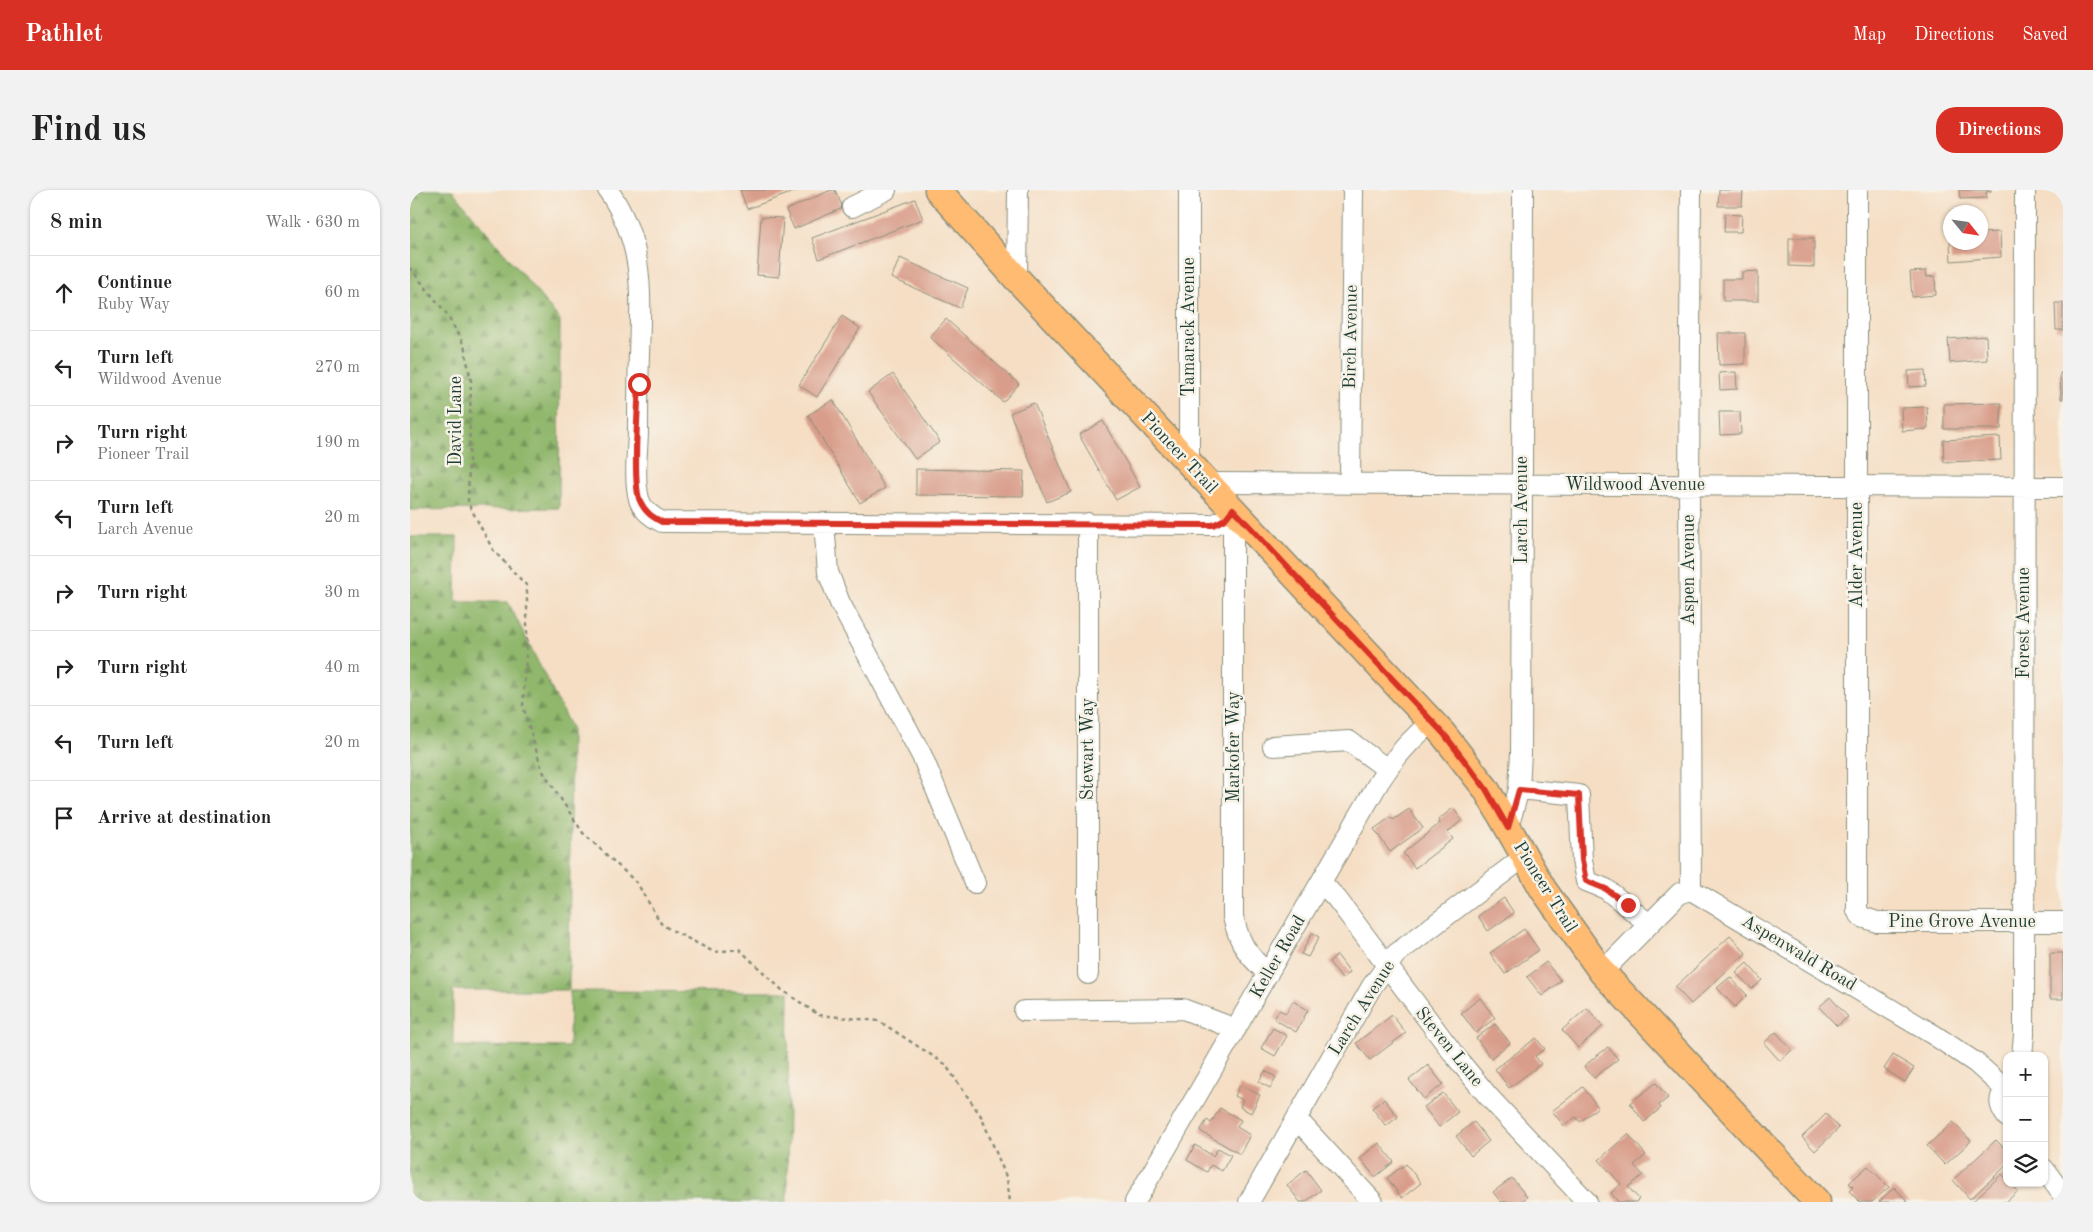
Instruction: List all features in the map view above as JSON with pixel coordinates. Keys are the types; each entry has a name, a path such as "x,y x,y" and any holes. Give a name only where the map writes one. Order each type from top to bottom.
{"main road":[{"name":"Pioneer Trail","path":"938,190 1017,279 1432,721 1486,789 1524,857 1560,914 1602,972 1817,1202"}],"street":[{"path":"608,190 619,207 631,234 639,276 642,316 639,354 637,476 639,500 649,515 662,522 681,524 1088,523 1213,525 1225,519 1233,509"},
{"path":"852,207 886,190"},
{"path":"1017,279 1018,190"},
{"name":"Tamarack Avenue","path":"1189,463 1190,190"},
{"name":"Birch Avenue","path":"1350,483 1353,190"},
{"name":"Larch Avenue","path":"1508,828 1519,790 1521,753 1523,190"},
{"name":"Aspen Avenue","path":"1691,190 1689,485 1691,890"},
{"name":"Alder Avenue","path":"1857,190 1855,903 1857,911 1862,917"},
{"name":"Forest Avenue","path":"2022,1052 2024,1035 2025,190"},
{"name":"Wildwood Avenue","path":"1207,483 2063,487"},
{"name":"Markofer Way","path":"1233,509 1233,917 1239,941 1253,960 1268,974"},
{"path":"824,523 828,572 840,603 922,756 975,883"},
{"name":"Stewart Way","path":"1088,523 1088,974"},
{"name":"Keller Road","path":"1135,1202 1387,769 1396,755 1432,721"},
{"path":"1273,746 1349,741 1387,769"},
{"path":"1519,790 1579,795 1582,860 1586,881 1606,889 1649,924"},
{"name":"Larch Avenue","path":"1248,1202 1385,966 1396,954 1524,857"},
{"name":"Steven Lane","path":"1322,882 1385,966 1488,1096 1587,1202"},
{"path":"1602,972 1680,893 1691,890"},
{"name":"Aspenwald Road","path":"1691,890 1934,1035 1976,1062 2003,1085"},
{"name":"Pine Grove Avenue","path":"1862,917 1877,922 2063,922"},
{"path":"1024,1011 1183,1009 1236,1029"},
{"path":"2003,1092 1999,1105 2003,1111"},
{"path":"1297,1119 1373,1202"},
{"path":"2048,1174 2063,1195"}],"path":[{"name":"David Lane","path":"410,268 446,313 464,345 471,381 468,503 493,550 527,586 524,706 542,770 583,833 636,883 662,925 714,952 740,949 782,990 819,1015 879,1021 945,1064 981,1116 1007,1179 1010,1202"}],"green space":[{"path":"410,190 452,190 560,320 559,508 410,510"},
{"path":"410,537 457,537 456,602 508,602 571,728 569,990 453,990 453,1046 569,1047 570,991 789,992 787,1202 410,1202"}],"building":[{"path":"740,190 799,190 747,209"},
{"path":"831,190 835,190 843,208 794,229 786,210"},
{"path":"1719,190 1743,190 1742,206 1718,206"},
{"path":"1959,190 1991,191 1986,192 1987,198 1960,199"},
{"path":"915,199 923,219 819,259 812,238"},
{"path":"1725,214 1742,215 1741,232 1724,232"},
{"path":"761,217 783,218 779,277 757,275"},
{"path":"2000,232 2001,257 1951,261 1950,250 1988,250 1988,233"},
{"path":"1789,238 1814,238 1814,267 1789,266"},
{"path":"900,258 968,288 960,308 891,278"},
{"path":"1758,271 1758,301 1723,301 1723,279 1742,279 1742,272"},
{"path":"1926,271 1927,277 1935,276 1936,295 1912,297 1910,272"},
{"path":"2055,303 2063,303 2063,330 2056,330"},
{"path":"842,316 860,328 817,397 799,385"},
{"path":"946,319 1019,384 1003,402 930,337"},
{"path":"1718,333 1745,333 1745,364 1719,365"},
{"path":"1986,336 1987,360 1950,363 1948,339"},
{"path":"1925,370 1926,386 1909,387 1908,371"},
{"path":"1736,372 1737,389 1720,390 1719,373"},
{"path":"2060,373 2063,373 2063,399 2061,399"},
{"path":"893,374 940,442 915,459 868,392"},
{"path":"833,400 885,488 860,503 808,415"},
{"path":"1034,403 1071,492 1047,502 1010,413"},
{"path":"2001,403 2001,429 1944,429 1944,404"},
{"path":"1927,407 1928,429 1902,431 1901,408"},
{"path":"1719,412 1740,412 1741,434 1720,435"},
{"path":"1103,421 1140,487 1116,500 1079,435"},
{"path":"2000,437 2001,460 1944,462 1943,440"},
{"path":"916,469 1024,471 1023,496 916,495"},
{"path":"1453,808 1462,820 1448,832 1453,839 1415,868 1403,853 1440,823 1438,820"},
{"path":"1409,809 1423,828 1390,852 1374,829 1391,817 1393,820"},
{"path":"1504,898 1514,913 1488,931 1478,916"},
{"path":"1524,929 1539,950 1505,974 1490,953"},
{"path":"1312,933 1319,937 1308,957 1301,954"},
{"path":"1730,936 1746,953 1691,1004 1675,987"},
{"path":"2050,953 2063,953 2063,999 2050,999"},
{"path":"1337,955 1350,972 1342,979 1329,962"},
{"path":"1546,962 1561,981 1542,996 1527,977"},
{"path":"1747,963 1762,980 1752,989 1736,973"},
{"path":"1730,977 1747,995 1735,1007 1717,988"},
{"path":"1830,997 1848,1017 1837,1026 1819,1007"},
{"path":"1480,998 1495,1018 1476,1033 1461,1013"},
{"path":"1293,1001 1308,1010 1296,1032 1274,1019 1279,1010 1286,1013"},
{"path":"1587,1008 1603,1026 1578,1048 1562,1030"},
{"path":"1392,1015 1406,1033 1370,1060 1356,1043"},
{"path":"1495,1024 1510,1043 1491,1058 1476,1038"},
{"path":"1273,1028 1287,1036 1275,1056 1261,1048"},
{"path":"1776,1032 1792,1050 1780,1061 1764,1043"},
{"path":"1536,1038 1545,1049 1535,1056 1541,1064 1509,1088 1495,1069"},
{"path":"1608,1047 1618,1059 1594,1078 1584,1066"},
{"path":"1893,1055 1914,1068 1905,1082 1884,1069"},
{"path":"1428,1065 1443,1084 1424,1099 1409,1080"},
{"path":"1265,1071 1276,1077 1270,1088 1259,1082"},
{"path":"1656,1083 1668,1098 1659,1105 1661,1108 1644,1122 1630,1103"},
{"path":"1240,1085 1260,1095 1251,1113 1240,1107 1243,1100 1235,1096"},
{"path":"1583,1087 1598,1107 1580,1122 1576,1117 1564,1126 1552,1111"},
{"path":"1443,1093 1458,1112 1439,1127 1424,1107"},
{"path":"1384,1099 1398,1117 1386,1126 1372,1108"},
{"path":"1220,1108 1241,1120 1237,1127 1250,1135 1240,1154 1200,1131 1207,1120 1211,1123"},
{"path":"1826,1114 1839,1128 1815,1151 1802,1137"},
{"path":"1474,1122 1489,1141 1471,1156 1456,1136"},
{"path":"1953,1122 1971,1141 1945,1165 1927,1146"},
{"path":"1628,1134 1646,1155 1634,1165 1643,1175 1628,1187 1639,1199 1636,1202 1618,1202 1611,1193 1621,1184 1599,1160"},
{"path":"1996,1140 2003,1147 2003,1169 1970,1199 1953,1180"},
{"path":"1379,1143 1394,1162 1375,1177 1360,1158"},
{"path":"1195,1145 1213,1156 1218,1148 1231,1155 1222,1171 1211,1165 1207,1172 1187,1160"},
{"path":"1406,1164 1421,1183 1402,1198 1387,1178"},
{"path":"1868,1166 1889,1187 1872,1202 1860,1202 1849,1191 1853,1187 1849,1183"},
{"path":"1306,1170 1321,1190 1305,1202 1300,1202 1287,1185"},
{"path":"2002,1174 2003,1187 2014,1187 2018,1191 2006,1202 1972,1202"},
{"path":"1512,1178 1527,1197 1521,1202 1501,1202 1493,1192"},
{"path":"1894,1187 1908,1202 1879,1202"}],"route":[{"path":"639,384 637,476 639,500 649,515 662,522 681,524 1088,523 1213,525 1225,519 1233,509 1444,734 1486,789 1508,828 1519,790 1579,795 1582,860 1586,881 1606,889 1628,905"}]}
